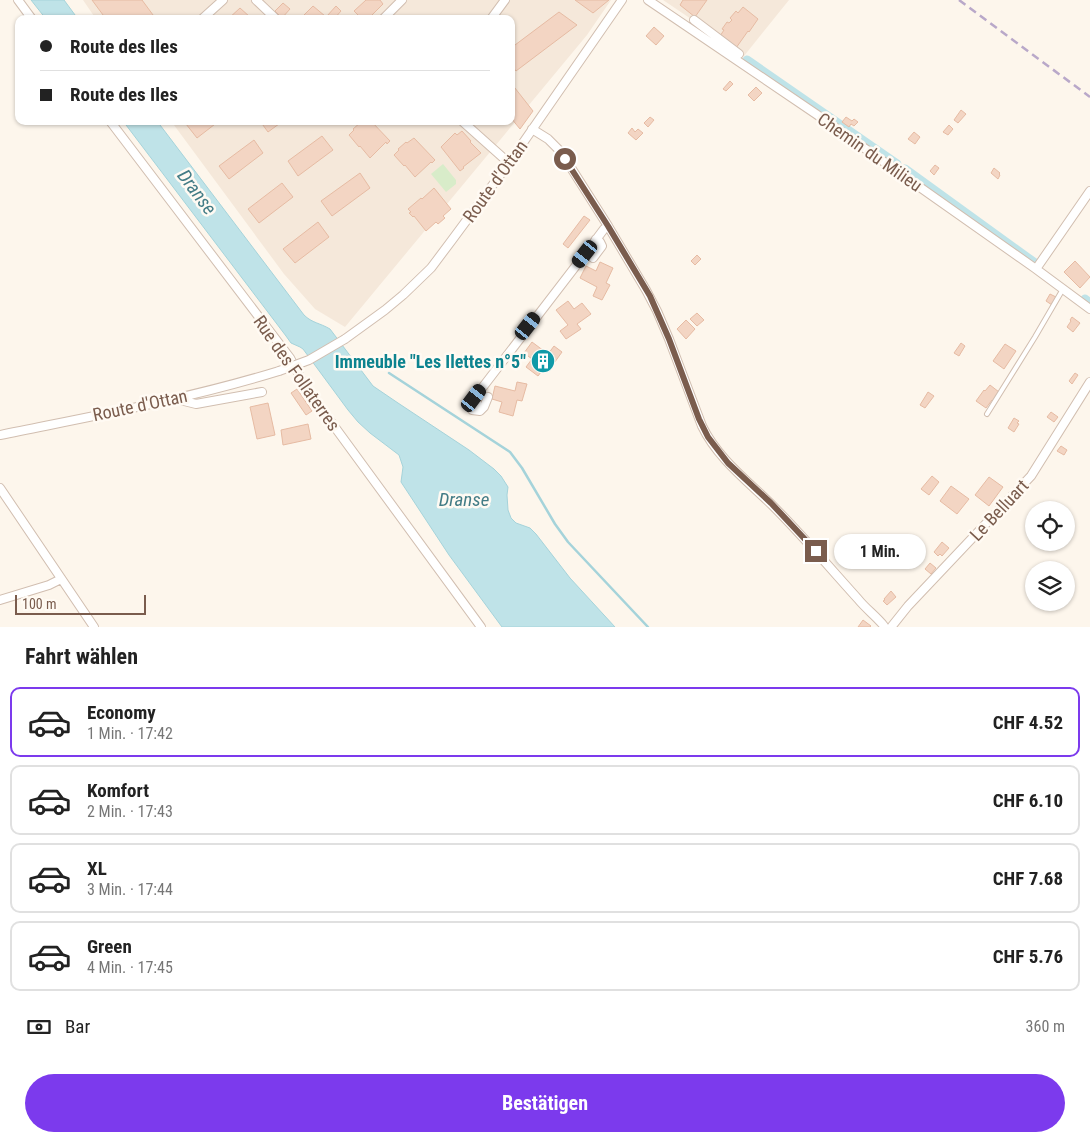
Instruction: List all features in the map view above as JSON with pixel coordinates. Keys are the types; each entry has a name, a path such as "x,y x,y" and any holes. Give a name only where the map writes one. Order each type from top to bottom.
{"street":[{"path":"18,0 29,15"},
{"path":"206,15 222,0"},
{"path":"256,0 272,15"},
{"path":"387,15 402,0"},
{"path":"494,15 505,0"},
{"name":"Route d'Ottan","path":"0,435 174,399 243,382 309,360 354,334 404,295 431,268 509,163 622,0"},
{"name":"Chemin du Milieu","path":"648,0 816,114 1090,309"},
{"path":"694,20 739,54"},
{"name":"Rue des Follaterres","path":"113,125 290,358 309,392 481,627"},
{"path":"466,125 509,163"},
{"path":"532,129 548,139 561,152 644,285 669,339 702,426 711,441 728,463 805,538 860,602 889,627"},
{"path":"1036,269 1090,191"},
{"path":"488,397 480,411 472,410 469,405 478,405 474,398 608,226"},
{"path":"593,258 602,246 596,239"},
{"name":"Le Belluart","path":"889,627 1031,476 1090,382"},
{"path":"174,399 196,404 262,392"},
{"path":"0,488 94,627"},
{"path":"0,600 49,585 61,579"}],"lane":[{"path":"987,414 1063,289"}],"shaded area":[{"path":"83,0 611,0 587,35 515,122 515,15 93,15"},
{"path":"663,0 789,0 744,56"},
{"path":"174,125 512,125 345,327 315,309 284,274"}],"green space":[{"path":"443,164 456,180 456,184 446,192 431,174"}],"water":[{"path":"31,0 64,0 75,15 43,15"},
{"name":"Dranse","path":"126,125 160,125 304,315 310,320 330,329 373,386 469,450 501,476 508,487 508,510 511,518 516,523 530,528 536,534 570,578 615,627 502,627 449,555 401,482 403,467 399,455 358,422 303,349 291,343"}],"building":[{"path":"92,0 142,0 153,15 103,15"},
{"path":"366,0 380,0 383,4 372,15 358,15 354,11"},
{"path":"575,0 609,0 593,13"},
{"path":"683,0 707,0 695,17 680,5"},
{"path":"283,3 290,9 285,15 279,15 275,11"},
{"path":"313,6 324,15 304,15"},
{"path":"336,6 341,11 338,15 328,15"},
{"path":"743,7 758,19 736,48 720,36 727,22 729,23 732,20 730,18"},
{"path":"240,8 248,15 232,15"},
{"path":"559,12 577,25 516,71 515,45"},
{"path":"654,27 664,36 656,45 646,36"},
{"path":"730,81 733,84 726,91 723,89"},
{"path":"756,87 762,93 754,101 748,95"},
{"path":"515,88 533,111 520,129 515,123"},
{"path":"961,110 966,114 958,123 954,120"},
{"path":"650,117 654,120 648,127 644,123"},
{"path":"846,117 858,122 854,126 851,124 849,127 842,122"},
{"path":"187,125 214,125 197,138"},
{"path":"263,125 278,125 268,132"},
{"path":"358,125 375,125 390,141 387,144 386,142 370,158 349,135"},
{"path":"949,125 953,129 948,135 943,132"},
{"path":"632,128 635,132 638,129 643,133 636,140 628,133"},
{"path":"462,131 481,153 460,171 441,147 455,133 457,135"},
{"path":"914,132 920,137 915,144 908,139"},
{"path":"322,136 333,150 298,176 288,161"},
{"path":"414,138 435,160 415,177 394,155 406,142"},
{"path":"254,140 263,153 229,179 219,166"},
{"path":"935,165 939,168 934,175 930,171"},
{"path":"994,168 1000,173 998,179 991,173"},
{"path":"360,173 370,188 332,216 321,201"},
{"path":"282,183 293,197 259,223 248,209"},
{"path":"434,188 451,209 443,216 445,218 438,224 436,222 426,231 414,216 409,213 411,212 408,209"},
{"path":"584,216 590,220 568,248 563,244"},
{"path":"318,222 329,237 295,263 283,249"},
{"path":"697,255 701,259 695,265 691,261"},
{"path":"1075,261 1090,277 1080,288 1064,272"},
{"path":"600,262 613,268 606,283 610,285 602,300 593,296 597,287 580,278 586,266 596,271"},
{"path":"1050,294 1056,297 1052,305 1046,301"},
{"path":"568,301 574,309 582,303 591,314 577,324 581,329 566,339 560,331 568,325 556,310"},
{"path":"697,313 704,320 697,326 690,319"},
{"path":"1072,317 1080,323 1073,332 1067,327"},
{"path":"686,320 695,329 686,339 677,329"},
{"name":"Immeuble \"Les Ilettes n°5\"","path":"532,342 548,354 554,346 562,352 552,366 548,363 538,376 526,367 532,359 524,353"},
{"path":"961,343 965,346 959,356 954,353"},
{"path":"1005,344 1016,351 1004,369 993,361"},
{"path":"1075,373 1078,375 1072,384 1069,381"},
{"path":"517,382 527,384 522,401 517,400 513,416 499,412 502,402 492,399 495,386 515,391"},
{"path":"990,385 999,392 986,408 976,401"},
{"path":"297,389 312,411 306,415 291,393"},
{"path":"928,392 934,396 925,408 920,405"},
{"path":"268,403 275,435 257,439 250,407"},
{"path":"1051,412 1058,417 1054,422 1047,417"},
{"path":"1014,418 1019,421 1017,423 1019,424 1014,432 1008,428"},
{"path":"308,424 311,439 283,445 281,430"},
{"path":"1061,446 1067,450 1064,455 1057,451"},
{"path":"932,476 939,482 929,495 921,489"},
{"path":"989,477 1003,487 989,506 975,495"},
{"path":"951,486 969,499 957,514 940,501"},
{"path":"942,542 949,548 942,556 940,554 938,556 934,552"},
{"path":"881,557 886,561 880,568 875,563"},
{"path":"930,563 936,568 931,574 925,569"},
{"path":"891,591 896,597 887,605 883,601"},
{"path":"863,620 871,626 858,627"}],"waterway":[{"path":"747,60 897,164"},
{"path":"905,169 1035,263"},
{"path":"1085,299 1090,303"},
{"path":"389,373 510,452 568,542 648,627"}],"railway":[{"path":"959,0 1090,97"}],"place":[{"name":"Immeuble \"Les Ilettes n°5\"","path":"543,361"}],"route":[{"path":"565,159 650,296 661,319 704,431 728,463 771,503 816,551"}]}
